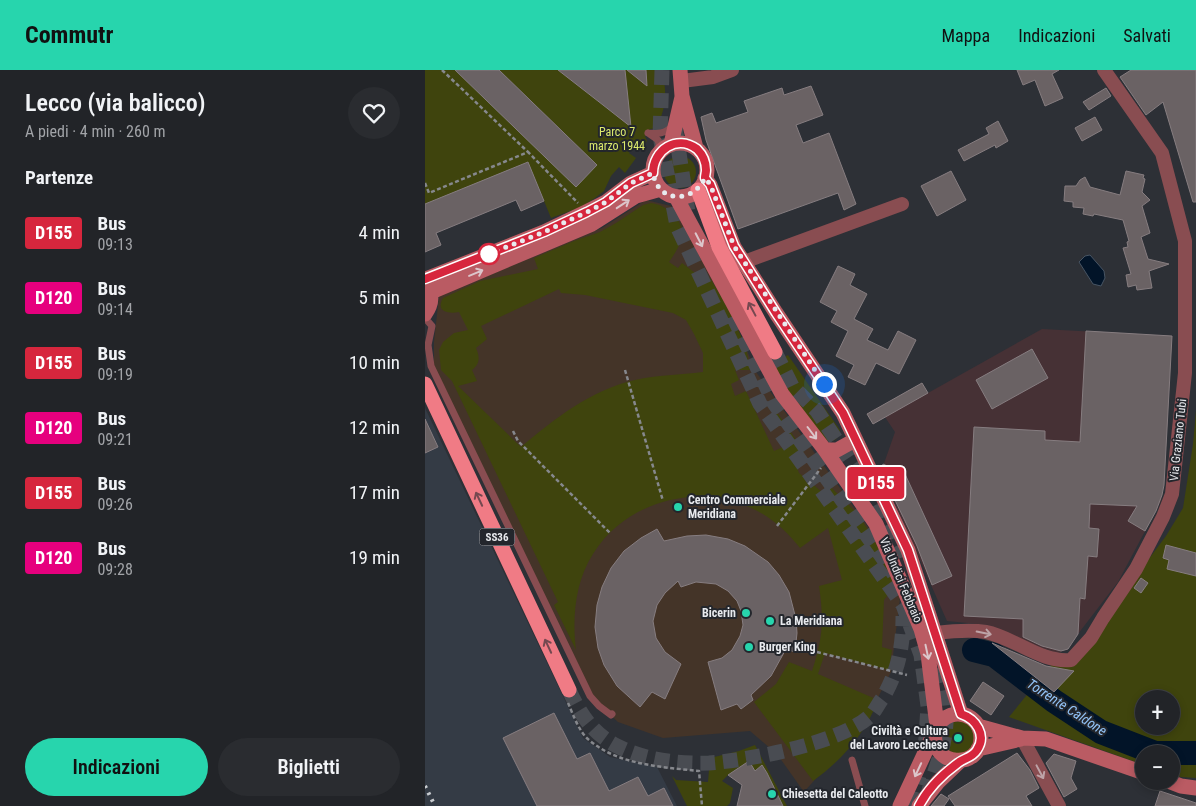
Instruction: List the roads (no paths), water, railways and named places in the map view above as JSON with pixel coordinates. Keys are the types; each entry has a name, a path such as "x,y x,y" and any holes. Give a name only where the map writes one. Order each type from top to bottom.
{"highway":[{"path":"701,184 719,247 775,352"},
{"name":"SS36","path":"425,384 569,690"}],"street":[{"path":"701,184 690,195 677,196 668,194 655,182 653,173 654,162 666,148 676,122 681,82 713,77 732,70"},
{"name":"Via Graziano Tubi","path":"936,632 970,630 988,632 1054,660 1071,660 1091,638 1136,568 1163,517 1172,494 1185,373 1185,241 1162,153 1104,70"},
{"name":"Via Undici Febbraio","path":"681,82 696,148 706,163 701,184 710,184 734,246 843,413 908,550 961,714"},
{"path":"666,148 679,143 688,144 696,148"},
{"path":"427,283 587,212 606,202 631,183 653,173"},
{"path":"427,283 592,224 637,196 661,189"},
{"name":"Via Undici Febbraio","path":"677,196 782,394 825,450 877,524 921,629 927,654 936,730"},
{"path":"744,262 902,204"},
{"path":"425,316 432,300 427,283"},
{"path":"825,450 837,450 855,440"},
{"path":"900,806 936,730 947,717 961,714 969,717 978,726 1022,738 1046,739 1135,770"},
{"path":"919,806 937,782 960,761 971,756 978,749 981,741 978,726"},
{"path":"936,730 935,742 941,754 948,759 960,761"},
{"path":"978,749 1022,738"},
{"path":"1022,738 1059,806"},
{"path":"1180,786 1196,788"}],"lane":[{"path":"666,148 647,133 656,134 668,131 676,122"},
{"path":"425,316 432,326 429,337 431,366 590,696 606,713 613,714"},
{"path":"852,760 865,806"}],"water":[{"path":"1090,255 1104,271 1105,278 1101,286 1093,284 1079,262 1085,256"}],"waterway":[{"name":"Torrente Caldone","path":"974,650 994,655 1054,701 1101,732 1155,753 1196,753"}],"tunnel":[{"path":"662,70 660,136 677,226 760,404 903,605 921,655 928,706 925,752"},
{"path":"675,127 689,218"},
{"path":"733,316 774,403 894,574"},
{"path":"775,352 792,386 817,411 853,465 890,538 898,559"},
{"path":"569,690 583,715 601,736 617,746 639,755 674,762 709,763 771,754 818,742 839,734 871,715 882,699 896,669 901,649 903,616"},
{"path":"928,795 943,746 946,728 946,707 933,655"},
{"path":"911,806 919,776"}],"railway":[{"path":"425,786 435,806"}],"place":[{"name":"Centro Commerciale Meridiana","path":"678,507"},
{"name":"Bicerin","path":"746,613"},
{"name":"La Meridiana","path":"770,621"},
{"name":"Burger King","path":"749,647"},
{"name":"Civiltà e Cultura del Lavoro Lecchese","path":"958,738"},
{"name":"Chiesetta del Caleotto","path":"772,794"}],"park label":[{"name":"Parco 7 marzo 1944","path":"617,139"}]}
